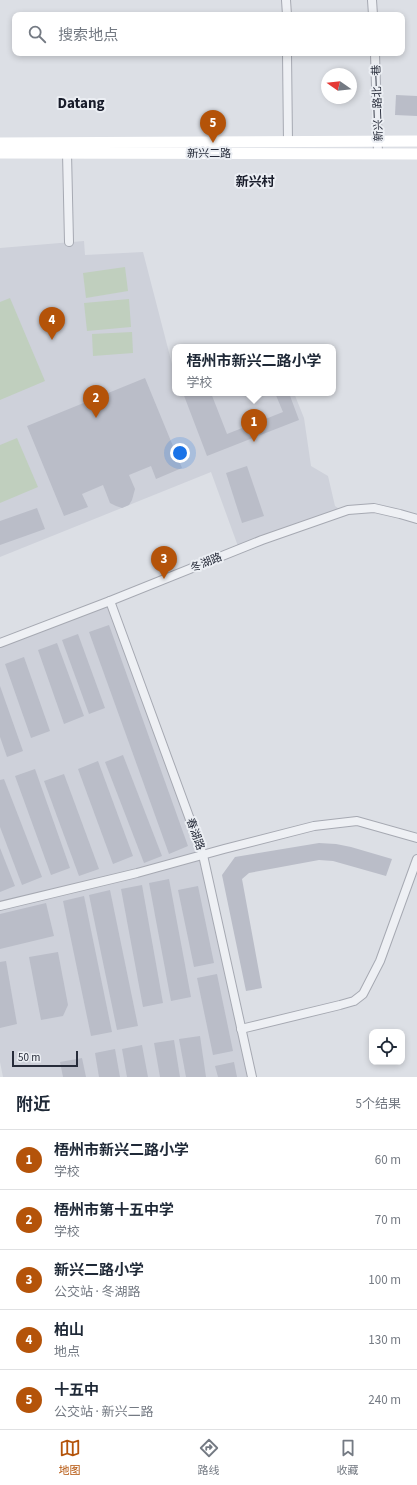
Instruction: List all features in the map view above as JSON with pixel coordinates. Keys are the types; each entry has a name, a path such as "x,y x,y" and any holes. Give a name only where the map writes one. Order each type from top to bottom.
{"main road":[{"name":"新兴二路","path":"0,143 417,141"},
{"name":"新兴二路","path":"0,153 417,154"}],"street":[{"path":"286,0 286,12"},
{"path":"372,0 373,12"},
{"path":"287,56 288,142"},
{"name":"新兴二路北一巷","path":"375,56 379,142 378,154"},
{"path":"67,153 69,242"},
{"name":"冬湖路","path":"0,642 262,540 348,510 374,508 417,519"},
{"name":"春湖路","path":"110,600 203,855 252,1077"},
{"path":"0,906 137,874 314,826 356,821 417,838"},
{"path":"241,1029 354,1001 363,994 380,961 417,859"}],"shaded area":[{"path":"84,241 85,255 143,252 172,364 172,396 295,396 304,418 311,466 328,476 335,506 342,511 239,549 211,472 0,557 0,248"},
{"path":"110,601 203,855 252,1077 3,1077 0,1062 0,638 4,641"}],"green space":[{"path":"125,267 128,291 86,298 83,273"},
{"path":"10,298 45,381 0,400 0,302"},
{"path":"129,299 131,327 87,331 84,303"},
{"path":"132,332 133,353 93,356 92,334"},
{"path":"17,438 38,487 0,503 0,445"}],"building":[{"path":"396,95 417,96 417,116 395,115"},
{"path":"145,378 182,468 156,479 151,466 129,475 135,489 129,505 122,508 110,503 103,485 82,494 88,507 64,516 27,426"},
{"path":"184,396 212,396 227,434 283,412 276,396 290,396 299,420 207,456"},
{"path":"247,466 264,516 242,523 226,473"},
{"path":"37,508 45,529 0,545 0,521"},
{"path":"109,625 188,846 169,854 89,632"},
{"path":"78,634 105,708 89,714 62,640"},
{"path":"57,643 84,716 64,724 38,650"},
{"path":"24,657 50,731 31,738 5,664"},
{"path":"0,686 23,751 7,757 0,737"},
{"path":"123,755 162,856 144,863 105,762"},
{"path":"98,761 133,856 113,864 78,769"},
{"path":"35,769 70,868 51,875 15,776"},
{"path":"64,774 99,869 79,876 44,781"},
{"path":"4,779 42,877 22,885 0,827 0,780"},
{"path":"319,843 351,847 392,859 386,876 333,861 319,860 249,873 242,879 262,988 246,991 222,875 235,857"},
{"path":"0,848 15,886 0,892"},
{"path":"169,879 191,997 171,1001 149,883"},
{"path":"142,885 163,1003 143,1007 121,889"},
{"path":"198,886 214,963 194,967 178,890"},
{"path":"110,890 138,1026 117,1030 89,895"},
{"path":"84,896 112,1032 91,1036 63,901"},
{"path":"46,903 54,936 0,949 0,914"},
{"path":"58,952 68,1005 63,1016 41,1020 29,957"},
{"path":"6,961 17,1024 0,1028 0,962"},
{"path":"217,974 233,1051 213,1055 197,978"},
{"path":"200,1036 206,1077 186,1077 179,1039"},
{"path":"174,1040 180,1077 160,1077 154,1043"},
{"path":"142,1045 148,1077 127,1077 122,1049"},
{"path":"115,1049 120,1077 99,1077 95,1053"},
{"path":"82,1058 86,1077 63,1077 60,1062"},
{"path":"234,1062 237,1077 218,1077 215,1066"}],"place":[{"name":"十五中","path":"213,143"},
{"name":"柏山","path":"52,340"},
{"name":"梧州市第十五中学","path":"96,418"},
{"name":"梧州市新兴二路小学","path":"254,442"},
{"name":"新兴二路小学","path":"164,579"}],"district":[{"name":"Datang","path":"81,103"},
{"name":"新兴村","path":"255,181"}]}
